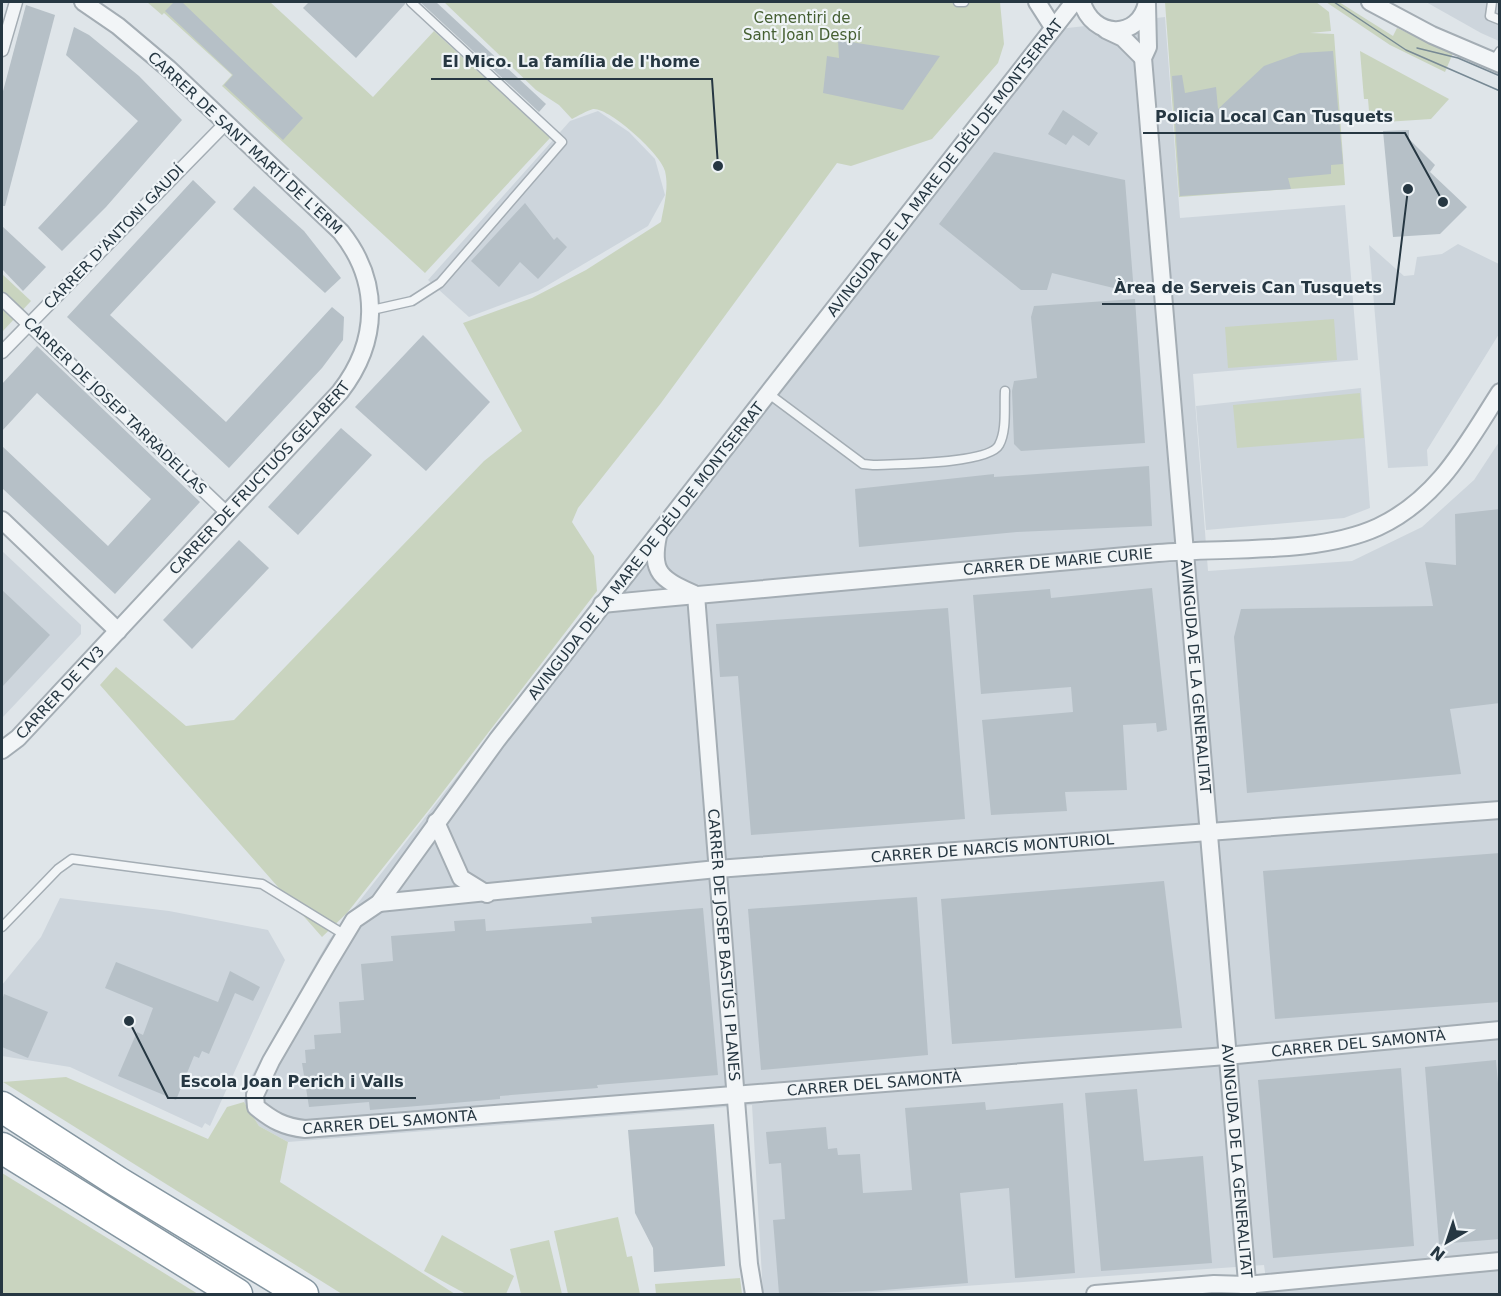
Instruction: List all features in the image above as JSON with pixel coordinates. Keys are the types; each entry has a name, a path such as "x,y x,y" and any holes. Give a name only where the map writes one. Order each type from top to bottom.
{"highway":[{"path":"2,1107 118,1182 303,1294"},
{"path":"2,1148 237,1294"}],"street":[{"path":"2,50 16,2"},
{"name":"CARRER DE SANT MARTÍ DE L'ERM","path":"83,2 118,26 226,122 295,186 352,246 364,270 372,310"},
{"path":"1037,2 1053,27"},
{"path":"1053,2 1075,4 1099,26 1123,38 1143,58"},
{"path":"1370,2 1424,31 1498,59"},
{"path":"1099,26 1118,30 1131,26 1141,17 1147,3"},
{"name":"AVINGUDA DE LA GENERALITAT","path":"1147,3 1148,47 1143,58 1247,1290"},
{"name":"AVINGUDA DE LA MARE DE DÉU DE MONTSERRAT","path":"256,1107 255,1095 271,1061 354,920 379,903 436,822 602,604 1046,40 1053,27 1075,4"},
{"name":"CARRER D'ANTONI GAUDÍ","path":"2,352 226,122"},
{"name":"CARRER DE JOSEP TARRADELLAS","path":"2,299 227,513"},
{"name":"CARRER DE FRUCTUÓS GELABERT","path":"118,631 350,379 364,351 372,310"},
{"name":"CARRER DE MARIE CURIE","path":"602,604 1185,550 1326,543 1378,527 1416,505 1439,484 1500,392"},
{"path":"2,520 118,631"},
{"name":"CARRER DE MARIE CURIE","path":"658,535 654,556 659,573 667,582 696,595"},
{"name":"CARRER DE JOSEP BASTÚS I PLANES","path":"696,595 754,1294"},
{"name":"CARRER DE TV3","path":"2,750 18,738 118,631"},
{"name":"CARRER DE NARCÍS MONTURIOL","path":"379,903 487,894 717,869 1500,810"},
{"path":"436,822 461,878 487,894"},
{"name":"CARRER DEL SAMONTÀ","path":"256,1107 271,1119 288,1127 305,1129 1226,1056 1500,1030"},
{"path":"1095,1294 1214,1284 1247,1290 1500,1261"}],"lane":[{"path":"372,310 412,301 440,283 562,142 411,2"},
{"path":"957,2 964,2"},
{"path":"1492,2 1490,16 1500,20"},
{"path":"769,394 863,464 873,465 973,458 992,453 999,446 1004,430 1005,391"},
{"path":"2,927 58,869 72,859 262,884 345,935"}],"shaded area":[{"path":"1426,2 1499,2 1499,41 1481,33"},
{"path":"1165,17 1180,218 1345,205 1358,360 1193,374 1208,571 1352,561 1422,527 1474,480 1499,442 1499,1294 1268,1294 1264,1265 851,1294 763,1294 752,1105 288,1142 259,1126 244,1102 247,1084 329,940 1041,31"},
{"path":"598,111 629,132 655,159 665,195 648,226 538,291 469,317 428,280 570,121"},
{"path":"1458,244 1499,264 1499,334 1427,450 1428,466 1388,468 1369,245 1404,276 1414,275 1417,257 1442,254"},
{"path":"1361,388 1370,508 1344,518 1206,530 1196,406"},
{"path":"2,551 81,625 81,634 2,718"},
{"path":"60,898 169,911 268,930 285,960 210,1126 205,1123 202,1128 70,1067 2,1056 2,985 41,937"}],"green space":[{"path":"147,2 270,2 373,97 434,31 550,138 425,273 222,86 232,75 164,13 162,15"},
{"name":"Cementiri de Sant Joan Despí","path":"444,2 1000,2 1004,44 998,63 932,139 851,166 837,163 661,403 578,508 572,522 594,556 597,591 347,913 322,937 100,685 116,667 186,726 234,720 484,461 522,431 463,323 532,298 586,270 661,222 665,203 666,177 662,164 655,154 634,133 601,110 593,109 572,119 559,105 536,90"},
{"path":"1165,2 1316,2 1329,12 1331,31 1310,33 1334,34 1345,185 1179,197"},
{"path":"1326,2 1339,2 1393,36 1397,28 1453,53 1445,72 1390,45"},
{"path":"1360,51 1449,99 1431,119 1370,123 1368,99 1364,99"},
{"path":"2,274 31,301 2,332"},
{"path":"1334,319 1337,360 1228,368 1225,327"},
{"path":"1360,393 1364,438 1237,448 1233,405"},
{"path":"66,1077 208,1139 227,1107 244,1102 259,1126 288,1142 280,1182 455,1294 342,1294 3,1082"},
{"path":"2,1173 198,1294 2,1294"},
{"path":"618,1217 627,1257 632,1256 640,1294 568,1294 554,1231"},
{"path":"442,1235 514,1276 506,1294 466,1294 424,1271"},
{"path":"549,1240 562,1294 521,1294 510,1249"},
{"path":"740,1278 742,1294 656,1294 655,1284"}],"building":[{"path":"174,2 182,2 303,118 283,140 224,85 233,75 165,11"},
{"path":"309,2 405,2 405,4 356,58 303,8"},
{"path":"420,2 436,2 546,104 539,112"},
{"path":"26,5 55,15 5,206 2,206 2,95"},
{"path":"74,27 89,35 139,76 182,120 106,207 62,251 38,228 138,121 66,55"},
{"path":"838,40 940,56 903,110 823,93 827,56 839,58"},
{"path":"1333,51 1343,164 1331,165 1331,174 1288,178 1291,189 1180,196 1172,76 1182,75 1185,93 1216,87 1218,109 1264,66 1300,53"},
{"path":"1063,110 1098,133 1089,146 1073,135 1066,145 1048,134"},
{"path":"1409,130 1409,139 1435,165 1430,172 1467,207 1440,234 1393,237 1383,131"},
{"path":"994,152 1125,180 1134,293 1052,273 1047,290 1021,290 939,224"},
{"path":"193,180 216,202 110,315 226,422 332,307 344,317 343,340 322,368 229,468 67,317"},
{"path":"254,186 304,231 341,278 325,293 233,209"},
{"path":"525,203 554,240 557,237 567,247 538,279 520,262 499,287 471,261"},
{"path":"2,226 46,267 23,291 2,269"},
{"path":"1135,299 1145,443 1021,451 1014,444 1012,391 1014,381 1037,378 1031,317 1034,306"},
{"path":"423,335 490,402 426,471 355,407"},
{"path":"37,346 200,502 115,594 2,488 2,446 108,546 151,499 37,393 2,431 2,384"},
{"path":"341,428 372,455 298,535 268,507"},
{"path":"1149,466 1152,526 1017,532 859,547 855,489 994,474 994,477"},
{"path":"1500,509 1500,703 1450,709 1461,774 1247,793 1234,637 1241,609 1433,606 1425,562 1456,565 1455,514"},
{"path":"239,540 269,568 192,649 163,620"},
{"path":"1152,588 1167,730 1157,732 1156,723 1123,725 1127,790 1065,792 1067,811 991,815 982,720 1073,712 1071,687 981,694 973,595 1050,589 1051,598"},
{"path":"2,590 50,635 2,687"},
{"path":"948,608 965,819 751,835 738,676 720,677 716,624"},
{"path":"1500,853 1500,1002 1275,1019 1263,871"},
{"path":"1164,881 1182,1028 952,1044 941,899"},
{"path":"917,897 928,1055 761,1070 748,909"},
{"path":"703,908 718,1075 597,1085 598,1088 500,1096 500,1099 370,1110 369,1102 309,1107 302,1063 306,1063 305,1050 315,1049 314,1035 341,1033 339,1002 364,1000 361,964 393,961 391,936 455,931 454,921 485,919 486,931 592,923 591,917"},
{"path":"116,962 218,1002 230,971 260,987 253,1001 235,993 209,1054 202,1051 199,1058 194,1056 176,1100 118,1076 137,1032 143,1035 153,1008 105,988"},
{"path":"4,994 48,1012 28,1058 2,1047"},
{"path":"1496,1060 1500,1107 1500,1239 1439,1244 1425,1067"},
{"path":"1401,1068 1414,1246 1273,1258 1258,1080"},
{"path":"1137,1089 1144,1161 1203,1156 1212,1263 1101,1271 1085,1093"},
{"path":"985,1102 986,1110 1063,1103 1075,1273 1015,1278 1009,1188 960,1193 968,1283 872,1291 779,1294 773,1220 785,1219 781,1163 769,1164 766,1132 826,1127 828,1149 837,1148 838,1155 860,1154 863,1193 912,1190 905,1108"},
{"path":"714,1124 725,1266 654,1272 653,1248 635,1213 628,1130"}],"tram line":[{"path":"1334,2 1406,50 1500,91"},
{"path":"1417,48 1458,58 1500,76"}],"place":[{"name":"El Mico. La família de l'home","path":"718,166"},
{"name":"Àrea de Serveis Can Tusquets","path":"1408,189"},
{"name":"Policia Local Can Tusquets","path":"1443,202"},
{"name":"Escola Joan Perich i Valls","path":"129,1021"}]}
